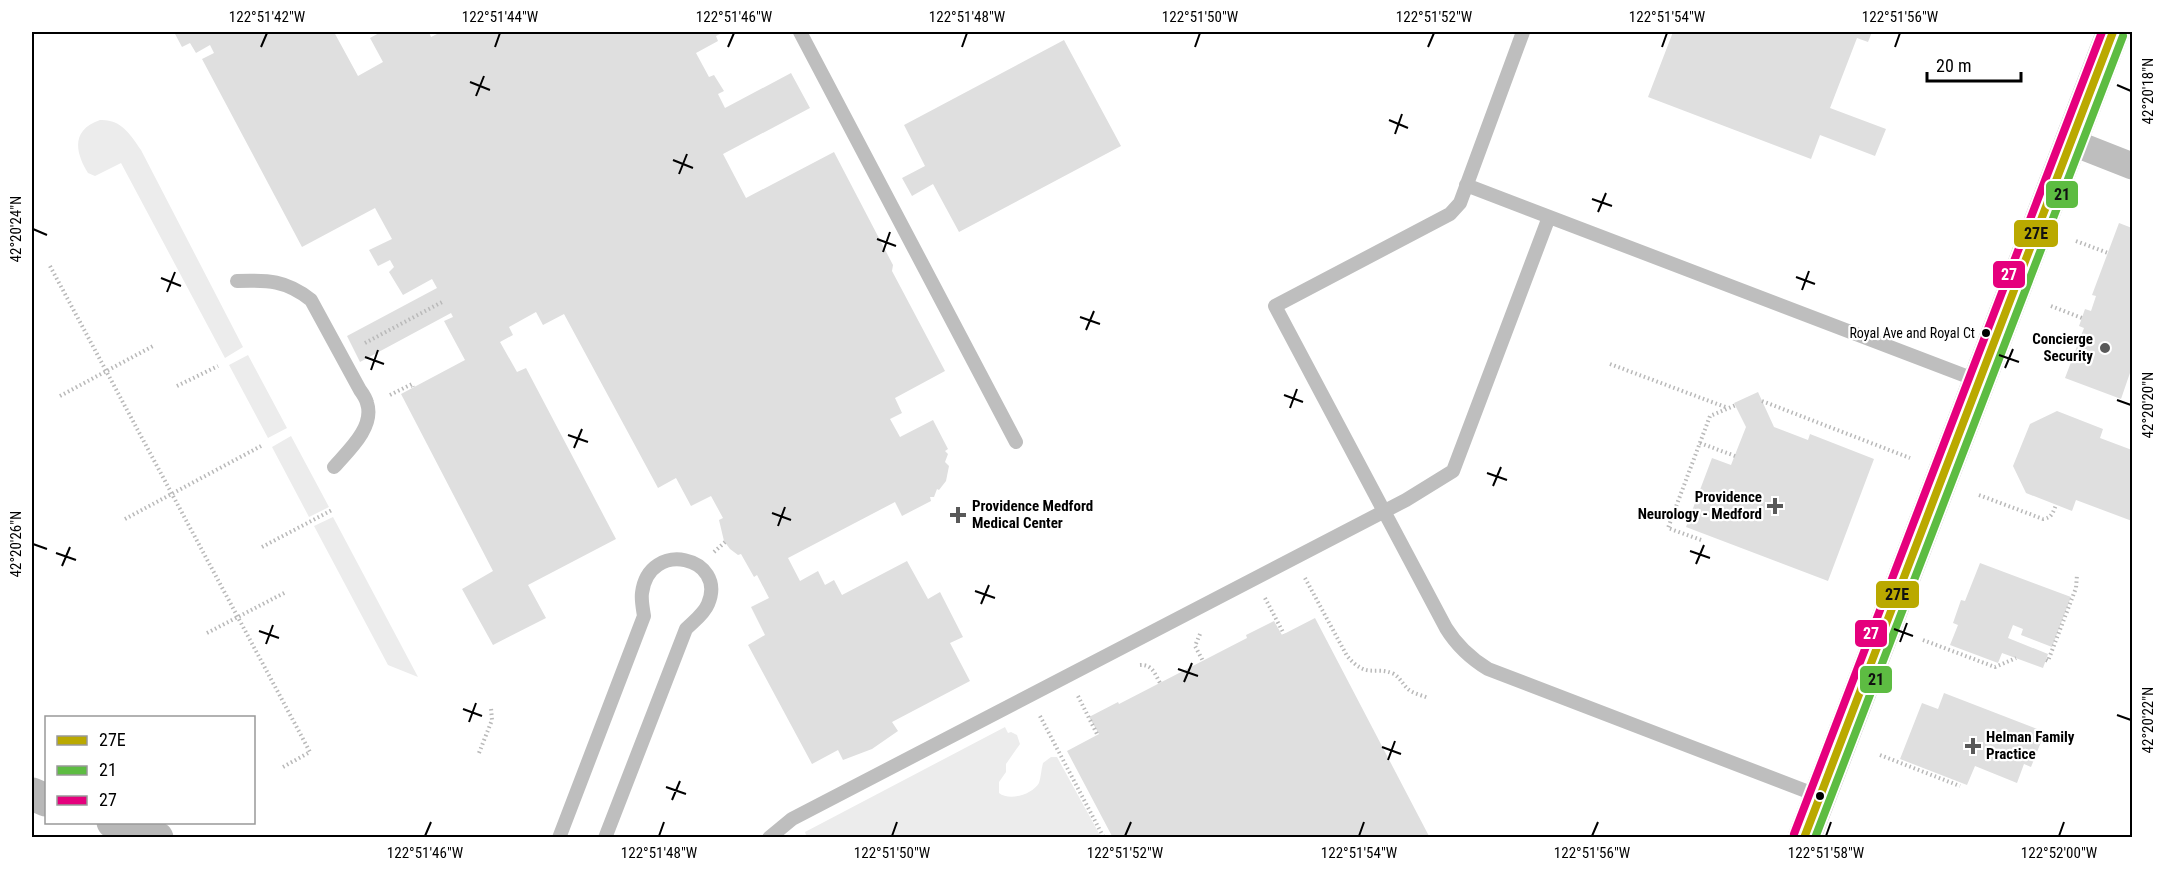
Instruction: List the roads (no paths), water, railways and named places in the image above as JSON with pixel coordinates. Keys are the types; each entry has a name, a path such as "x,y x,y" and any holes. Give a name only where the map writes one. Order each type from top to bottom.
{"main road":[{"path":"119,824 156,837"}],"street":[{"path":"1804,837 2113,32"},
{"path":"2071,142 2133,166"}],"lane":[{"path":"800,32 1016,442"},
{"path":"1523,32 1460,203 1450,214 1275,306 1446,628 1457,645 1471,659 1488,669 1820,796"},
{"path":"1466,185 1979,381"},
{"path":"769,837 792,819 1442,480 1453,471 1549,217"},
{"path":"237,281 268,280 285,284 300,291 311,300 368,404 366,422 354,443 334,467"},
{"path":"559,837 644,616 642,594 646,580 665,562 675,558 688,559 708,577 711,591 709,602 704,611 686,629 605,837"}],"place":[{"name":"Royal Ave and Royal Ct","path":"1986,333"},
{"name":"Concierge Security","path":"2105,348"},
{"name":"Providence Neurology - Medford","path":"1775,506"},
{"name":"Providence Medford Medical Center","path":"958,515"},
{"name":"Helman Family Practice","path":"1973,746"}]}
